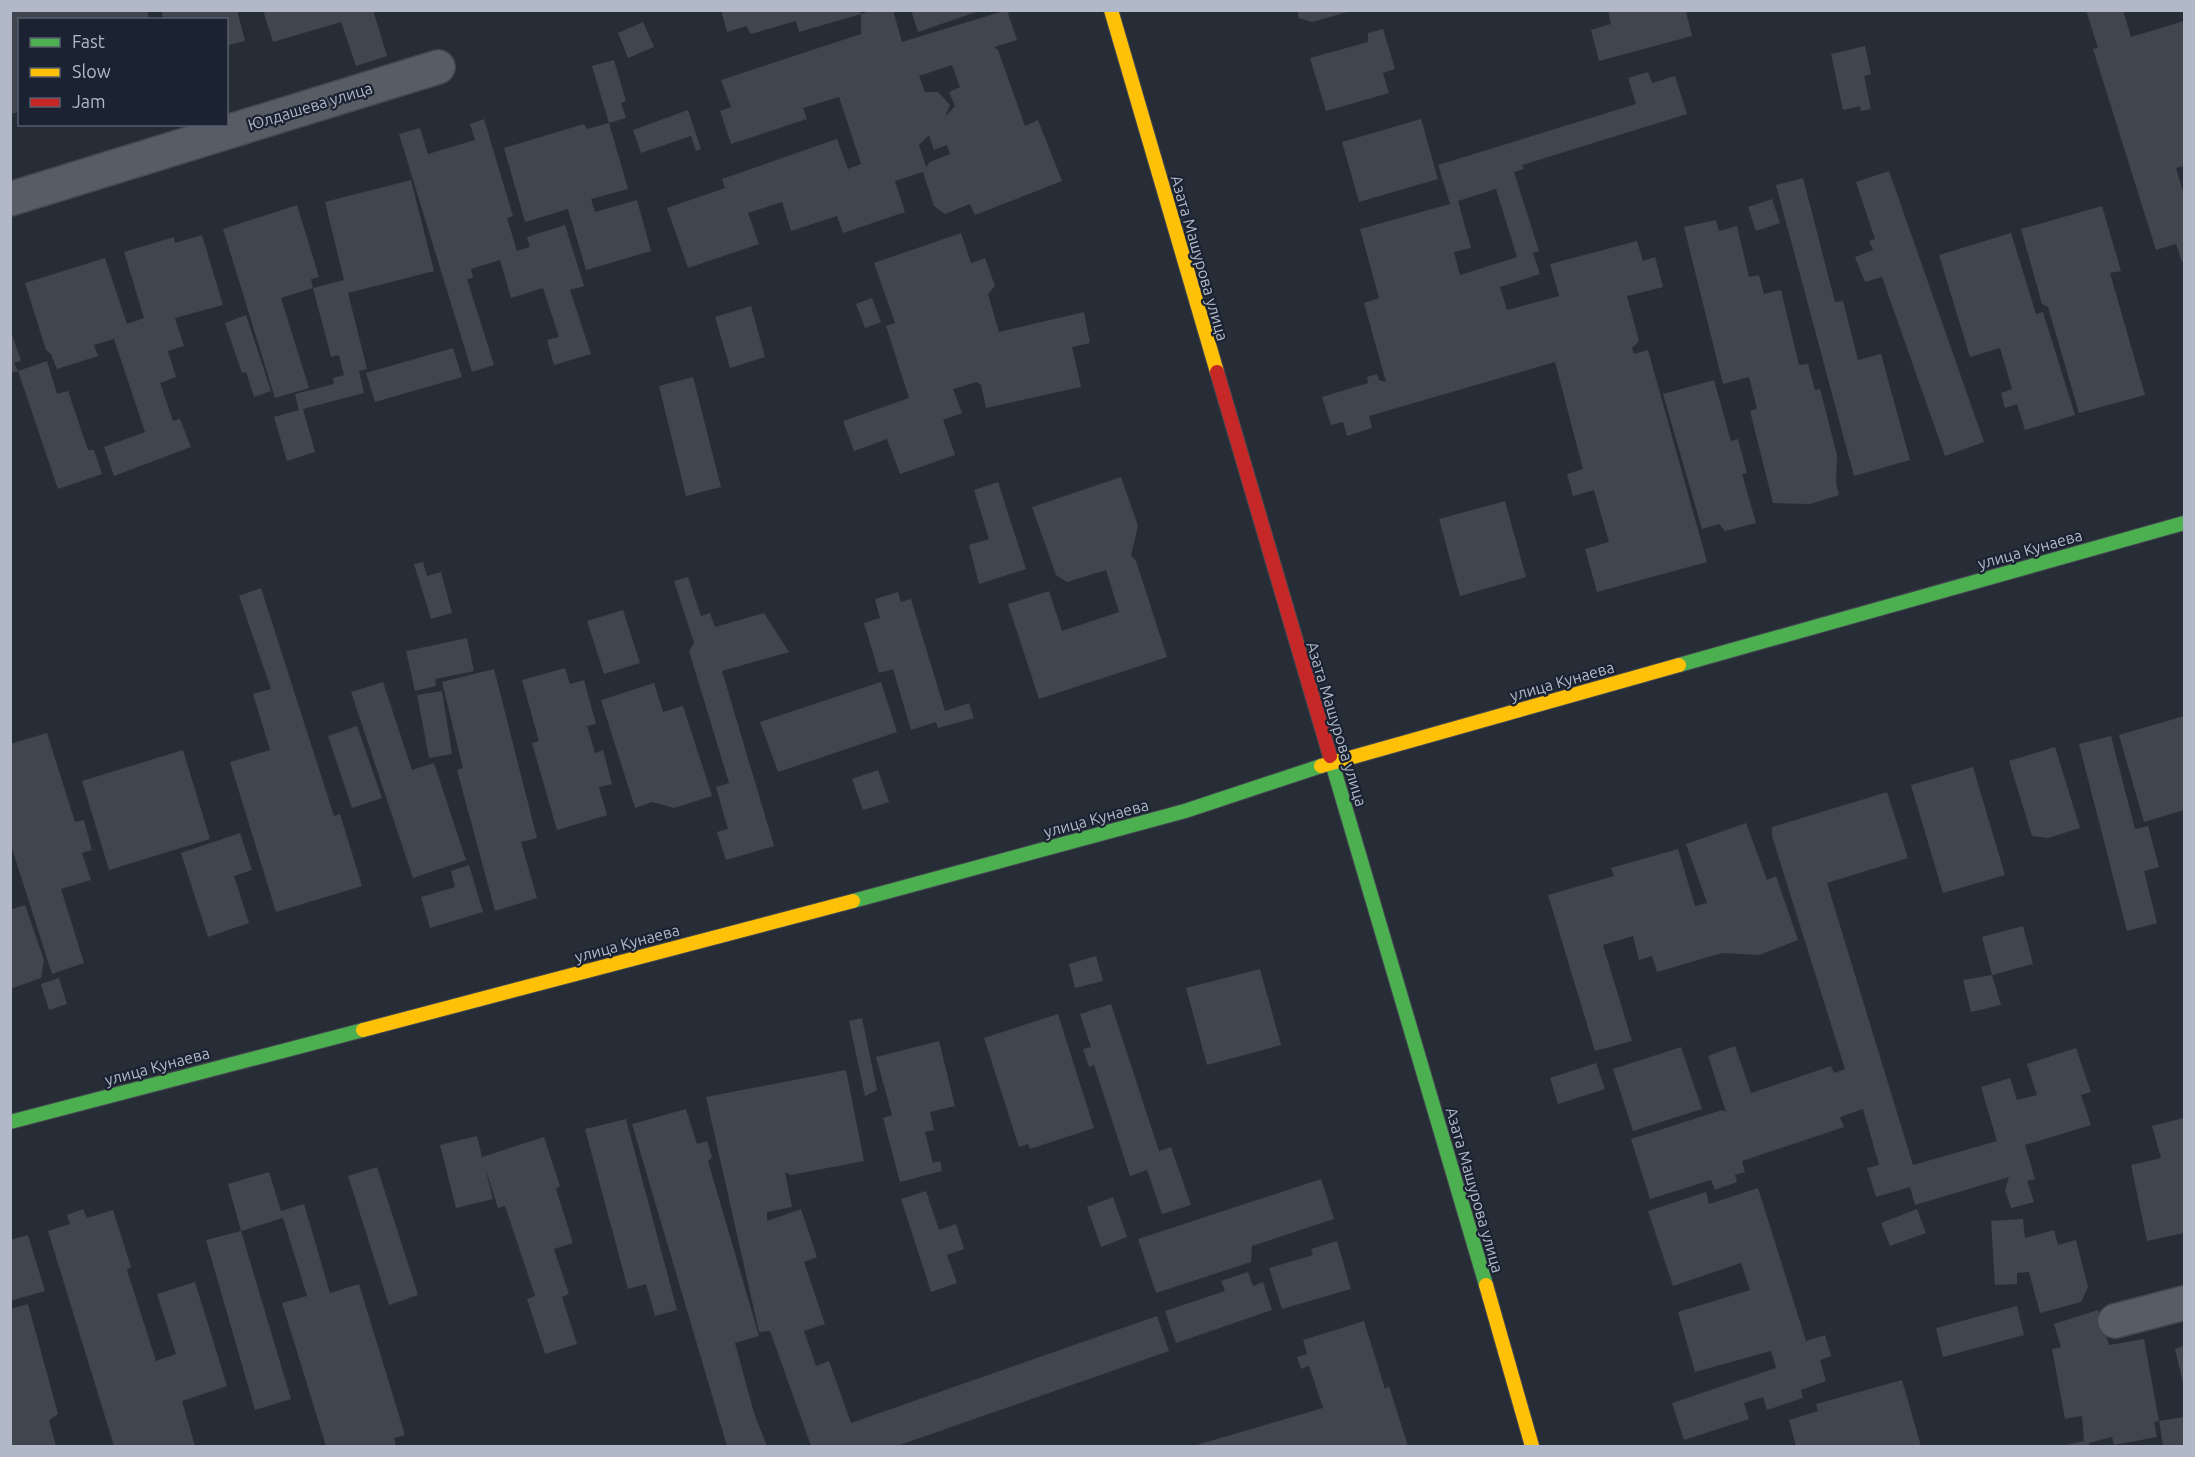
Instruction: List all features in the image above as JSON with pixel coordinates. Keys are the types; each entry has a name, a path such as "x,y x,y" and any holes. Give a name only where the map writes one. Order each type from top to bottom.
{"main road":[{"name":"Азата Машурова улица","path":"1111,10 1330,763 1372,892 1532,1446"},
{"name":"улица Кунаева","path":"10,1122 794,917 1162,817 1330,763 2184,523"}],"street":[{"name":"Юлдашева улица","path":"10,199 438,67"},
{"path":"2115,1321 2184,1303"}],"building":[{"path":"147,10 149,18 18,18 18,112 10,114 10,11"},
{"path":"161,10 237,10 245,41 228,45 228,18 163,18"},
{"path":"263,10 373,10 387,56 356,66 341,22 273,42"},
{"path":"721,10 860,10 861,14 799,32 796,21 751,34 746,26 727,32"},
{"path":"873,10 893,10 902,42 1007,10 1017,40 994,47 998,50 1025,126 1038,120 1062,181 975,215 970,204 945,214 934,206 923,172 895,181 905,212 843,233 837,216 791,231 782,202 748,213 759,244 688,268 667,208 725,188 722,179 837,139 848,169 861,164 839,97 803,108 807,119 731,144 720,111 731,107 721,80 861,34 861,14","holes":["952,65 960,87 949,92 955,106 945,117 950,105 938,92 925,92 919,76","929,135 934,150 947,145 950,154 930,162 926,167 919,145"]},
{"path":"911,10 979,10 979,11 918,32"},
{"path":"1297,10 1351,11 1312,22 1299,18"},
{"path":"1608,10 1690,10 1686,12 1692,36 1599,61 1591,30 1611,24"},
{"path":"2086,10 2123,10 2131,37 2184,21 2184,166 2176,168 2184,195 2184,261 2182,262 2176,244 2156,250 2093,49 2098,48"},
{"path":"643,22 654,47 628,58 618,33"},
{"path":"1383,29 1395,69 1383,73 1389,93 1326,111 1310,58 1368,42 1368,33"},
{"path":"1865,46 1871,74 1864,76 1871,109 1861,111 1860,106 1843,110 1831,54"},
{"path":"614,60 626,101 621,103 626,118 609,123 592,66"},
{"path":"1648,72 1652,83 1675,76 1687,114 1522,165 1524,169 1514,172 1539,251 1533,253 1540,274 1500,287 1507,310 1559,296 1550,264 1637,241 1643,261 1655,257 1663,287 1627,296 1639,341 1632,348 1634,354 1648,350 1707,562 1597,592 1585,549 1609,542 1594,490 1573,496 1567,474 1583,469 1555,362 1369,416 1372,428 1347,436 1343,422 1331,425 1322,397 1368,383 1367,377 1377,374 1379,380 1386,382 1364,303 1379,298 1360,229 1450,204 1438,165 1636,104 1628,78","holes":["1496,189 1517,257 1460,275 1454,252 1471,248 1458,201"]},
{"path":"688,110 701,149 696,151 691,136 641,153 633,130"},
{"path":"484,119 513,216 507,218 517,251 530,247 527,237 565,225 584,286 570,290 591,354 554,365 547,340 559,337 543,288 511,298 500,260 471,269 473,278 467,279 494,365 472,372 399,134 420,128 428,154 475,140 470,124"},
{"path":"1421,119 1438,179 1359,202 1342,142"},
{"path":"609,123 628,189 591,199 595,212 637,200 651,251 586,270 568,209 525,222 504,148 584,124 587,129"},
{"path":"1889,171 1984,442 1945,456 1882,277 1865,282 1855,257 1873,250 1869,241 1875,239 1856,182"},
{"path":"1803,178 1835,302 1843,301 1858,360 1881,354 1910,460 1854,476 1776,185"},
{"path":"411,180 434,271 348,293 367,369 359,371 364,393 303,409 315,452 287,461 274,417 299,410 295,394 334,384 333,378 344,375 339,355 331,357 313,288 344,280 325,202"},
{"path":"1772,199 1780,223 1756,231 1748,207"},
{"path":"297,205 319,277 311,279 313,288 281,298 309,388 275,398 223,229"},
{"path":"2102,206 2121,271 2110,273 2145,395 2079,413 2048,307 2042,304 2021,229"},
{"path":"1716,220 1719,231 1737,226 1749,277 1759,275 1764,294 1781,290 1799,365 1808,364 1815,390 1820,389 1837,455 1836,483 1839,495 1810,504 1773,503 1750,411 1757,409 1749,377 1723,384 1684,227"},
{"path":"961,233 971,263 985,258 995,286 988,294 999,332 1084,312 1090,343 1072,347 1081,387 986,408 981,385 977,382 953,389 962,413 943,420 955,455 900,474 887,439 854,451 843,421 909,398 886,326 895,323 874,263"},
{"path":"2011,233 2036,314 2043,312 2075,415 2025,430 2017,404 2005,408 2001,393 2012,389 2000,348 1970,357 1939,255"},
{"path":"202,235 223,305 175,318 184,346 168,351 176,377 160,383 173,421 180,419 191,447 114,476 104,447 145,432 114,339 94,345 98,356 57,369 51,354 46,350 25,283 105,258 127,324 144,318 124,252 174,237 175,243"},
{"path":"872,298 881,322 865,328 856,304"},
{"path":"751,306 765,357 730,368 715,317"},
{"path":"246,315 271,391 254,397 246,372 242,373 225,323"},
{"path":"10,329 21,361 14,363 18,371 10,373"},
{"path":"453,348 462,377 375,402 366,373"},
{"path":"47,361 57,394 68,391 88,450 94,450 102,474 58,489 18,371"},
{"path":"693,377 721,487 686,496 659,386"},
{"path":"1714,380 1731,441 1738,439 1747,473 1742,474 1756,523 1725,531 1719,524 1702,529 1663,394"},
{"path":"1121,477 1138,526 1131,555 1136,561 1167,657 1039,699 1008,604 1049,591 1062,631 1119,612 1106,570 1067,582 1056,575 1032,507"},
{"path":"998,482 1026,569 979,584 969,545 989,539 974,490"},
{"path":"1505,501 1526,577 1460,596 1439,519"},
{"path":"423,562 427,576 441,572 452,613 431,619 414,564"},
{"path":"688,577 701,616 710,613 715,627 764,613 789,652 722,671 774,846 726,860 717,832 728,829 716,787 729,783 689,651 694,643 674,581"},
{"path":"261,588 334,816 340,814 362,886 276,912 230,762 270,750 253,694 271,689 239,596"},
{"path":"898,592 901,602 911,599 945,711 969,703 974,718 938,728 936,722 911,730 893,669 879,673 864,623 880,618 875,599"},
{"path":"623,610 640,663 604,674 587,621"},
{"path":"467,638 474,671 435,679 436,686 415,691 406,651"},
{"path":"565,668 570,684 584,680 596,724 587,726 595,753 603,750 612,784 599,787 607,815 557,830 532,743 539,741 522,680"},
{"path":"494,669 537,838 521,842 537,898 495,911 457,770 463,768 442,682"},
{"path":"383,682 412,770 434,763 466,860 413,878 351,692"},
{"path":"881,682 897,732 778,772 760,722"},
{"path":"654,683 663,712 683,706 712,796 674,808 652,802 635,808 601,700"},
{"path":"442,691 452,754 429,758 417,695"},
{"path":"2184,716 2184,810 2144,822 2119,735"},
{"path":"357,726 382,798 352,808 328,736"},
{"path":"47,733 75,822 84,820 92,850 82,853 91,880 61,889 84,963 52,974 10,842 10,744"},
{"path":"2111,736 2135,829 2148,826 2159,867 2144,871 2157,923 2127,931 2079,744"},
{"path":"2055,747 2080,828 2048,838 2032,836 2009,761"},
{"path":"183,750 210,839 109,870 82,781"},
{"path":"1973,767 2005,875 1943,893 1911,785"},
{"path":"878,770 889,802 863,810 852,779"},
{"path":"1887,792 1908,858 1827,883 1913,1165 1997,1141 1981,1087 2010,1078 2017,1100 2037,1095 2027,1064 2076,1048 2091,1092 2081,1095 2091,1125 2025,1145 2035,1179 2027,1181 2034,1202 2011,1208 2005,1190 2009,1177 1915,1205 1910,1187 1876,1197 1867,1168 1879,1165 1863,1109 1840,1117 1844,1127 1742,1161 1745,1172 1735,1175 1737,1182 1715,1190 1711,1180 1650,1199 1631,1139 1722,1110 1726,1112 1708,1056 1735,1046 1751,1093 1831,1066 1834,1073 1845,1069 1772,836 1772,827"},
{"path":"1746,823 1767,880 1776,876 1798,940 1759,955 1722,953 1657,972 1652,956 1639,960 1633,936 1603,945 1632,1041 1595,1051 1548,895 1614,876 1611,868 1678,849 1695,906 1707,903 1686,844"},
{"path":"240,833 252,870 234,876 249,923 208,937 181,853"},
{"path":"469,865 483,912 430,928 421,897 455,887 451,871"},
{"path":"25,905 44,960 41,978 10,989 10,910"},
{"path":"2023,926 2033,964 1992,975 1982,937"},
{"path":"1096,956 1103,981 1075,988 1069,964"},
{"path":"1260,969 1281,1045 1207,1065 1186,988"},
{"path":"1992,975 2001,1005 1971,1012 1963,980"},
{"path":"59,978 67,1004 49,1010 41,984"},
{"path":"1111,1004 1159,1151 1171,1147 1191,1205 1162,1214 1147,1170 1130,1176 1094,1065 1089,1067 1083,1049 1091,1047 1080,1014"},
{"path":"1058,1014 1094,1128 1030,1149 1028,1144 1019,1147 984,1038"},
{"path":"862,1018 877,1090 865,1096 849,1021"},
{"path":"939,1041 955,1106 930,1112 934,1130 925,1132 933,1163 940,1161 942,1171 900,1182 883,1118 892,1115 876,1057"},
{"path":"1681,1047 1702,1109 1633,1131 1613,1069"},
{"path":"1596,1063 1605,1089 1558,1104 1550,1078"},
{"path":"846,1070 864,1161 791,1175 785,1172 792,1207 767,1212 767,1221 801,1209 817,1257 804,1262 825,1324 804,1331 816,1366 829,1361 851,1423 1157,1316 1169,1351 897,1446 811,1446 770,1331 759,1332 706,1097"},
{"path":"686,1109 697,1144 707,1141 712,1157 708,1161 759,1336 735,1343 754,1413 767,1446 727,1446 632,1124"},
{"path":"2184,1118 2184,1233 2147,1241 2131,1165 2161,1158 2152,1126"},
{"path":"626,1119 677,1310 655,1316 646,1284 628,1289 585,1129"},
{"path":"477,1136 482,1157 544,1137 560,1186 556,1189 573,1243 554,1249 569,1294 562,1297 577,1344 545,1354 527,1299 535,1296 505,1206 498,1208 485,1167 493,1199 456,1208 440,1145"},
{"path":"377,1167 418,1295 389,1305 348,1176"},
{"path":"269,1172 281,1211 304,1204 330,1293 359,1284 405,1435 394,1438 396,1446 326,1446 282,1303 307,1296 283,1218 241,1231 228,1184"},
{"path":"1321,1179 1334,1219 1252,1246 1251,1262 1156,1293 1138,1239"},
{"path":"1758,1188 1806,1341 1825,1335 1831,1356 1820,1360 1826,1381 1801,1390 1803,1398 1767,1410 1763,1397 1744,1403 1749,1419 1684,1440 1672,1403 1776,1368 1771,1351 1695,1372 1678,1312 1750,1290 1741,1263 1673,1286 1648,1211 1706,1192 1709,1204"},
{"path":"926,1191 939,1230 956,1224 964,1249 947,1255 957,1283 931,1292 901,1199"},
{"path":"1113,1197 1127,1237 1101,1247 1087,1207"},
{"path":"83,1209 87,1218 113,1210 131,1267 127,1270 156,1361 176,1354 157,1294 195,1282 227,1386 182,1401 195,1446 114,1446 48,1231 70,1224 67,1215"},
{"path":"1917,1209 1926,1233 1890,1246 1881,1223"},
{"path":"2023,1219 2025,1238 2054,1230 2058,1245 2076,1240 2088,1287 2081,1302 2040,1313 2029,1272 2017,1273 2017,1284 1995,1285 1991,1221"},
{"path":"241,1231 291,1399 255,1410 206,1240"},
{"path":"28,1235 45,1291 10,1301 10,1240"},
{"path":"1337,1241 1351,1289 1282,1309 1269,1268 1313,1255 1311,1249"},
{"path":"1248,1272 1253,1286 1263,1282 1272,1310 1176,1343 1165,1311 1225,1291 1221,1281"},
{"path":"28,1304 58,1414 49,1420 56,1446 10,1446 10,1309"},
{"path":"2017,1306 2024,1335 1943,1357 1936,1328"},
{"path":"2098,1310 2109,1345 2144,1339 2159,1421 2154,1422 2157,1437 2114,1445 2112,1437 2089,1443 2090,1446 2061,1446 2084,1441 2082,1416 2065,1419 2052,1349 2061,1347 2054,1324"},
{"path":"1364,1321 1385,1389 1389,1386 1408,1446 1193,1446 1323,1408 1309,1366 1301,1369 1297,1357 1307,1354 1303,1340"},
{"path":"2184,1346 2184,1387 2175,1349"},
{"path":"1902,1380 1921,1446 1796,1446 1789,1420 1818,1411 1816,1404"},
{"path":"2184,1417 2184,1446 2163,1446 2159,1421"}],"traffic: fast":[{"path":"1679,665 2184,523"},
{"path":"1330,756 1486,1285"},
{"path":"853,901 1185,811 1321,766"},
{"path":"10,1122 363,1030"}],"traffic: slow":[{"path":"1111,10 1217,372"},
{"path":"1321,766 1679,665"},
{"path":"363,1030 853,901"},
{"path":"1486,1285 1532,1446"}],"traffic: jam":[{"path":"1217,372 1330,756"}]}
